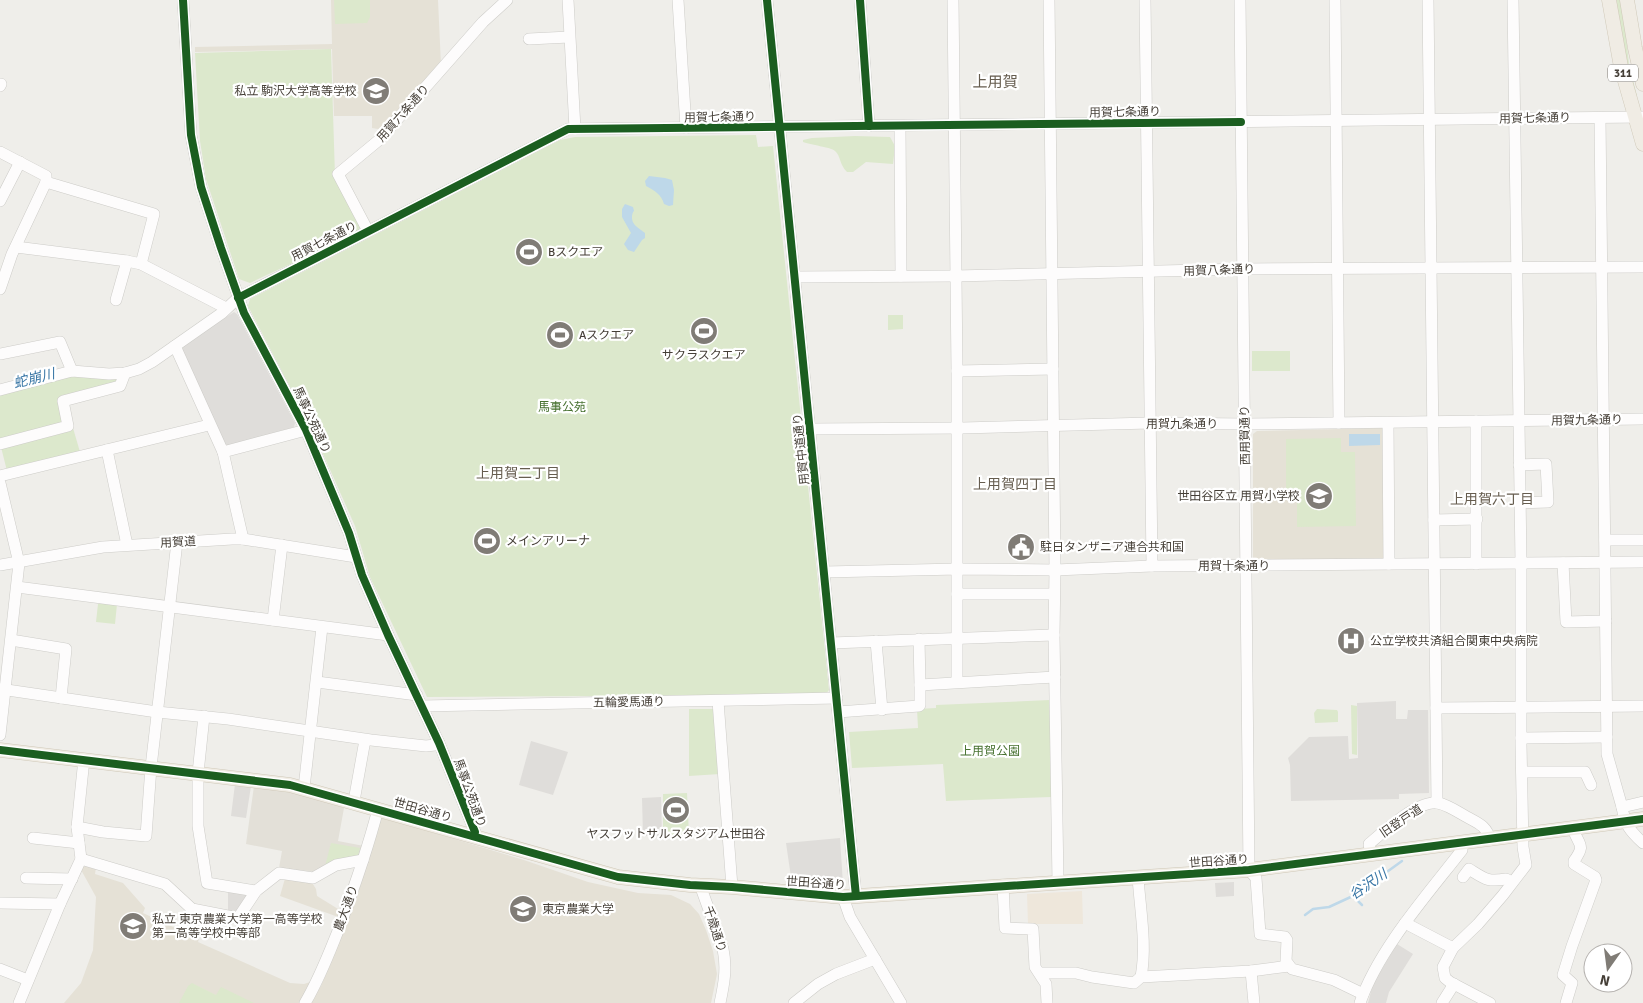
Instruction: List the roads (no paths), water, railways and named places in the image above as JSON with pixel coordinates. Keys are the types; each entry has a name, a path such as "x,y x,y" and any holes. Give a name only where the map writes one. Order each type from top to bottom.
{"main road":[{"name":"311","path":"1609,0 1618,52 1639,117 1643,144"},
{"name":"311","path":"1627,0 1643,84"},
{"name":"世田谷通り","path":"0,750 290,785 354,801 618,877 849,896 1249,870 1643,819"}],"street":[{"name":"馬事公苑通り","path":"183,0 191,127 197,169 205,202 238,298 261,347 306,430 349,533 356,557 388,635 439,743 475,832 474,836"},
{"name":"用賀六条通り","path":"368,231 338,174 379,140 483,22 507,0"},
{"path":"568,0 575,129"},
{"path":"678,0 686,128"},
{"name":"用賀中道通り","path":"767,0 837,698 850,917 901,1003"},
{"path":"860,0 869,126"},
{"path":"952,0 957,371 957,682"},
{"path":"1049,0 1058,882"},
{"path":"1145,0 1152,566"},
{"name":"西用賀通り","path":"1240,0 1249,870 1256,878 1260,934 1285,937 1287,940 1286,961 1289,966"},
{"path":"1334,0 1339,423"},
{"path":"1428,0 1437,803"},
{"path":"1490,1003 1445,978 1443,967 1453,948 1478,924 1526,865 1523,836 1520,707 1521,563 1513,0"},
{"path":"529,39 569,37"},
{"name":"用賀七条通り","path":"125,372 139,369 152,362 222,313 238,298 561,132 575,129 1639,117"},
{"path":"1600,118 1608,706 1607,754 1625,822 1633,834 1643,843"},
{"path":"900,126 901,276"},
{"path":"0,152 46,176 46,182 16,247 0,289"},
{"path":"0,201 20,162"},
{"path":"46,182 154,214 141,264"},
{"path":"16,247 141,264 226,308"},
{"path":"116,300 127,261"},
{"name":"用賀八条通り","path":"795,277 955,276 1243,269 1643,267"},
{"path":"0,354 60,342 72,371"},
{"path":"175,346 223,452 243,539"},
{"path":"957,371 1053,369"},
{"path":"0,390 72,371 109,374 125,372 120,386 63,401 68,426 0,444"},
{"name":"用賀九条通り","path":"810,429 957,428 1150,423 1388,423 1643,419"},
{"path":"1476,421 1476,564"},
{"path":"1388,423 1389,564"},
{"path":"0,476 210,425"},
{"path":"223,452 306,430"},
{"path":"106,450 127,544"},
{"path":"1519,465 1546,464 1548,502 1520,503"},
{"path":"0,482 19,563 17,587 7,635 0,735"},
{"path":"1434,520 1476,519"},
{"name":"用賀道","path":"0,566 127,544 243,539 356,557"},
{"path":"1605,540 1643,540"},
{"path":"77,827 103,832 146,836 151,767 177,542"},
{"path":"273,620 282,545"},
{"name":"用賀十条通り","path":"825,572 958,569 1055,570 1152,566 1246,567 1643,562"},
{"path":"1563,563 1566,622 1606,621"},
{"path":"17,587 388,635"},
{"path":"957,594 1054,594"},
{"path":"304,788 322,627"},
{"path":"7,635 66,649 60,698"},
{"path":"831,643 1054,635"},
{"path":"838,712 919,706 919,640"},
{"path":"876,641 882,710"},
{"path":"920,685 1055,677"},
{"name":"五輪愛馬通り","path":"317,682 420,700 718,701 837,698"},
{"path":"2,689 157,712 204,716 310,730 365,740 426,746 439,743"},
{"path":"718,701 732,886"},
{"path":"1436,708 1643,706"},
{"path":"204,716 198,773 198,826 207,883 256,891"},
{"path":"1521,738 1607,737"},
{"path":"354,801 365,740"},
{"path":"19,1003 81,859 77,827 84,759"},
{"path":"1522,772 1585,772 1591,785"},
{"path":"1622,807 1643,802"},
{"name":"旧登戸道","path":"1371,854 1369,844 1407,814 1427,804 1437,803 1448,806 1483,826 1488,832 1490,840"},
{"name":"農大通り","path":"305,1003 327,961 352,894 378,809"},
{"path":"1566,1003 1572,983 1563,975 1596,880 1595,877 1574,864 1581,846 1573,829"},
{"path":"33,838 80,844"},
{"path":"1040,973 1076,973 1134,983 1142,977 1251,971 1289,966 1292,969 1334,980 1362,998 1369,980 1405,923 1462,850 1462,843"},
{"path":"81,859 165,884 192,909 238,918 256,891 279,873 313,878 336,865 362,860"},
{"path":"1463,877 1470,869 1491,882 1506,879 1512,882"},
{"path":"1138,877 1142,977"},
{"path":"26,878 72,879"},
{"name":"千歳通り","path":"700,885 725,959 720,1003"},
{"path":"1003,885 1005,928 1033,929 1035,967 1046,984 1047,1003"},
{"path":"0,903 60,904"},
{"path":"1405,923 1453,948"},
{"path":"794,1003 818,984 836,974 875,959"},
{"path":"0,969 28,980"},
{"path":"1251,971 1254,1003"},
{"path":"1442,1003 1454,984"}],"water":[{"path":"649,176 672,180 674,190 673,205 664,204 655,191 646,186 645,181"},
{"path":"625,204 633,207 633,222 645,233 645,238 634,252 628,250 624,244 631,233 622,217 622,209"},
{"path":"1349,434 1380,434 1380,445 1349,446"}],"waterway":[{"name":"谷沢川","path":"1305,915 1313,909 1329,907 1355,895 1402,861"},
{"path":"1353,896 1362,905"}],"place":[{"name":"私立 駒沢大学高等学校","path":"376,91"},
{"name":"Bスクエア","path":"529,252"},
{"name":"サクラスクエア","path":"704,331"},
{"name":"Aスクエア","path":"560,335"},
{"name":"世田谷区立 用賀小学校","path":"1319,496"},
{"name":"メインアリーナ","path":"487,541"},
{"name":"駐日タンザニア連合共和国","path":"1021,547"},
{"name":"公立学校共済組合関東中央病院","path":"1351,641"},
{"name":"ヤスフットサルスタジアム世田谷","path":"676,810"},
{"name":"東京農業大学","path":"523,909"},
{"name":"私立 東京農業大学第一高等学校 第一高等学校中等部","path":"133,926"}],"district":[{"name":"上用賀","path":"995,82"},
{"name":"上用賀二丁目","path":"518,473"},
{"name":"上用賀四丁目","path":"1015,484"},
{"name":"上用賀六丁目","path":"1492,499"}],"water label":[{"name":"蛇崩川","path":"34,378"}],"park label":[{"name":"馬事公苑","path":"562,407"},
{"name":"上用賀公園","path":"990,751"}]}
